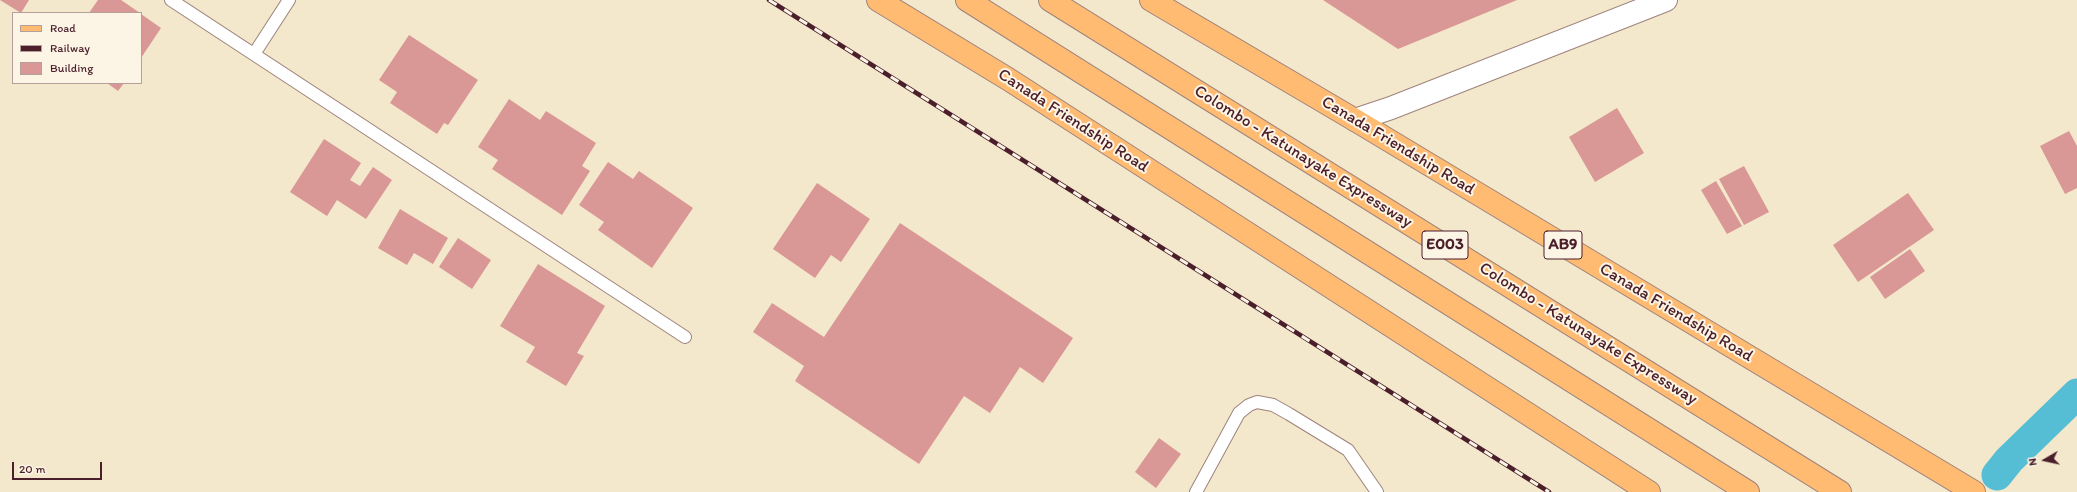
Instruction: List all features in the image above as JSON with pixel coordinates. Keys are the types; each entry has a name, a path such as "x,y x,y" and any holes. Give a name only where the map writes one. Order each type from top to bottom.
{"main road":[{"name":"Canada Friendship Road","path":"878,0 1008,79 1649,492"},
{"name":"E003","path":"967,0 1748,492"},
{"name":"Colombo - Katunayake Expressway","path":"1050,0 1840,492"},
{"name":"Canada Friendship Road","path":"1151,0 1355,120 1974,492"}],"street":[{"path":"1355,120 1391,108 1666,0"}],"lane":[{"path":"172,0 685,336"},
{"path":"254,54 290,0"},
{"path":"1196,492 1239,413 1249,405 1257,402 1273,405 1348,450 1377,492"}],"building":[{"path":"0,0 29,0 22,12"},
{"path":"98,0 121,0 139,12 90,12"},
{"path":"1323,0 1517,0 1398,49"},
{"path":"142,15 161,28 142,56"},
{"path":"409,35 478,80 448,125 444,123 437,134 390,103 397,92 379,80"},
{"path":"108,84 123,84 118,91"},
{"path":"509,99 540,120 546,111 596,143 582,166 590,171 562,215 492,169 498,160 478,147"},
{"path":"1617,108 1644,153 1595,182 1569,137"},
{"path":"2069,131 2077,146 2077,188 2065,194 2040,146"},
{"path":"324,139 361,163 350,180 360,186 373,167 392,180 366,219 337,200 327,216 290,192"},
{"path":"608,162 633,179 639,171 693,208 652,268 598,230 604,222 579,205"},
{"path":"1744,166 1769,212 1744,225 1719,179"},
{"path":"1716,181 1742,226 1727,234 1701,190"},
{"path":"817,183 870,219 841,262 831,255 815,278 773,249"},
{"path":"1908,193 1934,230 1858,282 1833,245"},
{"path":"400,209 448,238 433,264 414,253 407,265 378,248"},
{"path":"900,223 1073,338 1043,383 1020,367 990,413 964,396 919,464 795,381 804,366 753,332 772,303 824,337"},
{"path":"458,238 491,260 472,289 439,267"},
{"path":"1910,249 1925,271 1885,299 1870,277"},
{"path":"538,264 605,306 577,353 584,356 566,386 526,362 535,347 500,326"},
{"path":"1159,438 1181,454 1156,488 1135,472"}],"waterway":[{"path":"1997,475 2009,460 2077,394"}],"railway":[{"path":"769,0 1549,492"}]}
